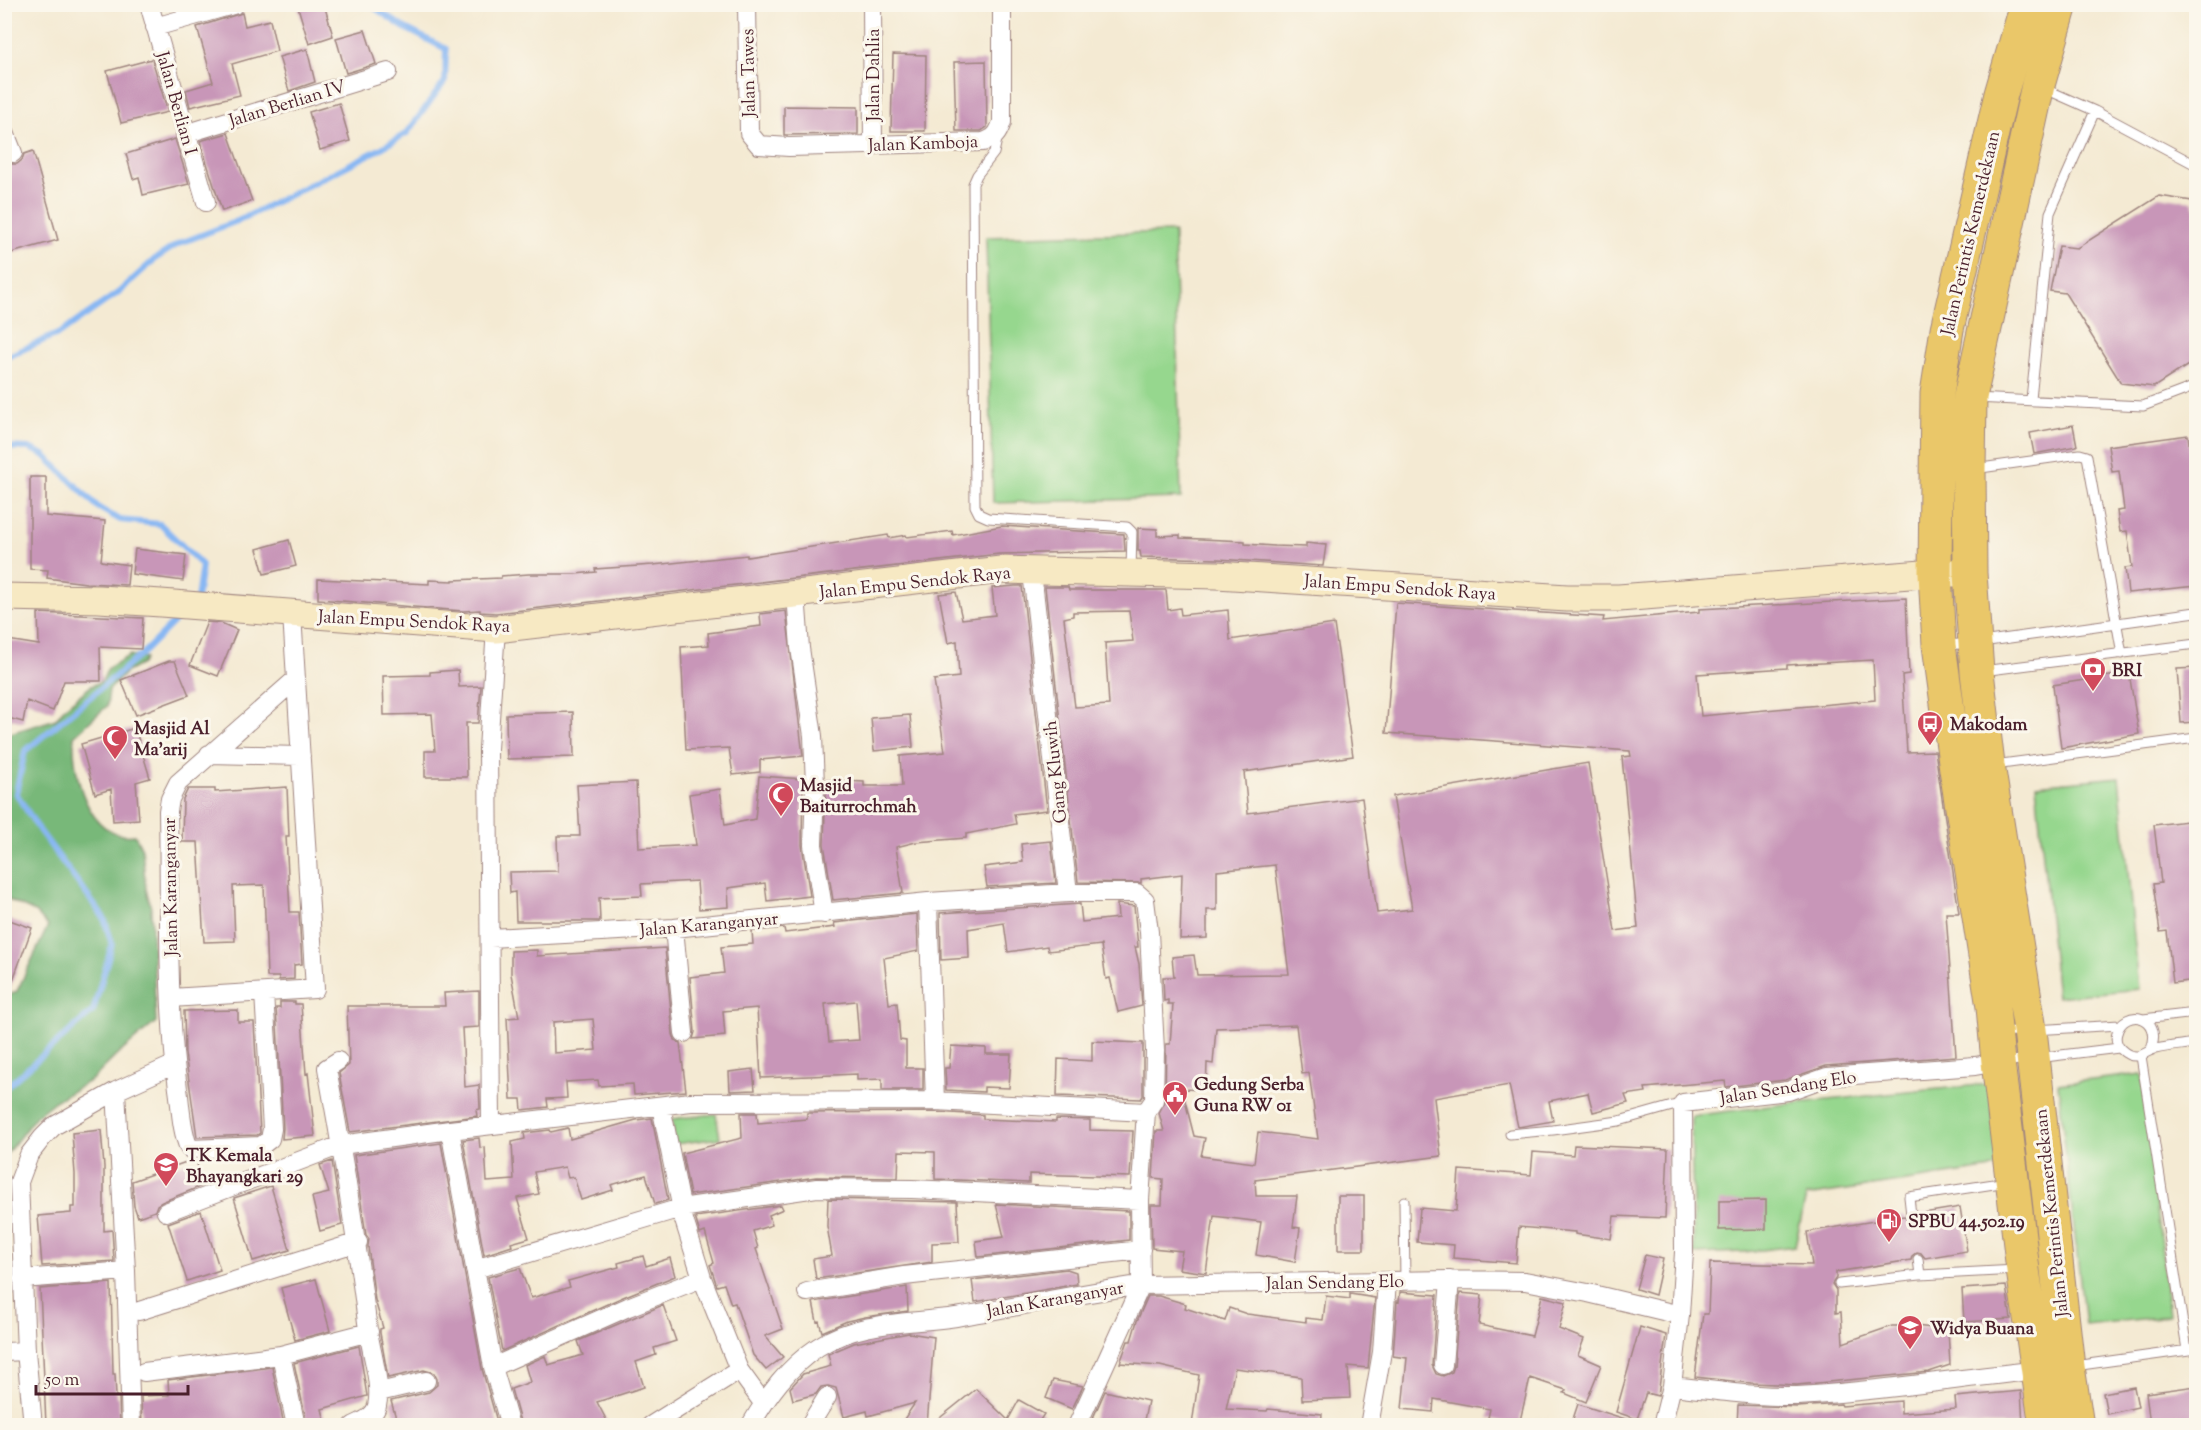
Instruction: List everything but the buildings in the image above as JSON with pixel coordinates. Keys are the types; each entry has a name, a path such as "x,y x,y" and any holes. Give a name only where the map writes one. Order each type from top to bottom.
{"highway":[{"name":"Jalan Perintis Kemerdekaan","path":"2022,80 2027,4"},
{"name":"Jalan Perintis Kemerdekaan","path":"2061,4 2022,80 1947,329 1954,395 1952,472 1935,573 1959,664 1972,767 1996,1047 2023,1270 2053,1369 2078,1425"},
{"name":"Jalan Perintis Kemerdekaan","path":"1952,472 1970,573 1959,664"},
{"name":"Jalan Perintis Kemerdekaan","path":"1972,767 2032,1044 2053,1369 2046,1425"}],"main road":[{"name":"Jalan Empu Sendok Raya","path":"4,597 99,599 209,606 496,629 1001,570 1217,575 1568,598 1619,598 1935,573"},
{"path":"1935,573 1970,573"}],"street":[{"name":"Jalan Berlian I","path":"149,4 206,202"},
{"path":"156,27 236,4"},
{"name":"Jalan Tawes","path":"747,4 749,133 759,145 789,147"},
{"name":"Jalan Dahlia","path":"872,4 873,146"},
{"name":"Jalan Kamboja","path":"789,147 983,142 993,139 998,134 1002,122 1002,4"},
{"name":"Jalan Berlian IV","path":"185,134 388,72"},
{"path":"4,130 13,153"},
{"name":"Gang Kluwih","path":"1032,572 1068,893"},
{"path":"796,594 800,648 813,736 815,785 813,845 824,914"},
{"path":"171,998 315,990 292,614"},
{"path":"491,1125 488,749 496,629"},
{"name":"Jalan Karanganyar","path":"264,993 272,1129 270,1139 261,1146 189,1148 184,1135 175,1064 171,998 168,811 170,799 178,783 296,679"},
{"path":"209,754 301,756"},
{"name":"Jalan Karanganyar","path":"490,938 674,928 928,902 1068,893 1137,892 1145,900 1149,932 1155,1050 1154,1100 1146,1112 1140,1200 1141,1285 954,1317 877,1325 844,1334 820,1346 793,1366 763,1403 750,1425"},
{"path":"928,902 935,1101"},
{"path":"674,928 684,1033"},
{"name":"Jalan Sendang Elo","path":"1683,1103 1788,1091 1827,1077 1975,1066 1996,1047"},
{"path":"338,1061 327,1068 358,1242 378,1392 376,1408 368,1420 353,1425"},
{"path":"33,1425 26,1352 19,1182 29,1155 54,1126 116,1091 175,1064"},
{"path":"116,1091 126,1271 131,1425"},
{"path":"166,1212 341,1145 691,1102 935,1101 1146,1112"},
{"path":"1662,1425 1672,1386 1680,1315 1684,1252 1683,1103"},
{"path":"661,1106 681,1208 702,1278 739,1370 763,1403"},
{"path":"450,1130 493,1367 510,1425"},
{"path":"475,1269 681,1208 817,1188 912,1189 1140,1200"},
{"path":"139,1311 358,1242"},
{"path":"807,1292 904,1276 1140,1250"},
{"path":"22,1279 126,1271"},
{"path":"493,1367 617,1312 702,1278"},
{"path":"1443,1365 1450,1280"},
{"path":"1369,1425 1396,1281"},
{"name":"Jalan Sendang Elo","path":"1141,1285 1525,1281 1680,1315"},
{"path":"1077,1425 1141,1285"},
{"path":"144,1372 281,1355 369,1332"},
{"path":"4,1352 26,1352"},
{"path":"281,1355 296,1425"},
{"path":"1672,1386 1796,1396 1924,1385 2053,1369"},
{"path":"650,1425 739,1370"},
{"path":"378,1392 426,1381"},
{"path":"809,1425 827,1397"}],"lane":[{"path":"2022,80 2095,111 2196,165"},
{"path":"2031,399 2050,213 2095,111"},
{"path":"998,134 994,153 973,184 975,506 979,514 988,518 1127,527 1132,532 1131,574"},
{"path":"1954,395 2143,406 2196,386"},
{"path":"1952,472 2080,454 2087,456 2122,654"},
{"path":"1959,664 2116,623 2196,612"},
{"path":"1959,664 2122,654 2196,644"},
{"path":"1972,767 2196,738"},
{"path":"1996,1047 2032,1044 2120,1025 2131,1018 2143,1019 2196,1013"},
{"path":"2143,1019 2152,1027 2155,1038 2151,1050"},
{"path":"2119,1048 2116,1036 2120,1025"},
{"path":"1996,1047 2032,1044 2119,1048 2128,1055 2141,1056 2151,1050 2196,1043"},
{"path":"2053,1369 2192,1350 2141,1056"},
{"path":"1510,1134 1619,1121 1683,1103"},
{"path":"1911,1215 1909,1197 2012,1181"},
{"path":"1396,1281 1404,1201"},
{"path":"1918,1259 1920,1275"},
{"path":"1839,1284 1920,1275 2023,1270"}],"green space":[{"path":"1174,232 1181,498 993,503 986,237"},
{"path":"130,655 145,659 142,664 125,673 109,690 107,706 74,736 74,751 80,785 94,816 105,827 119,834 135,835 142,849 146,889 151,908 156,1022 93,1079 55,1101 36,1116 5,1156 5,998 17,991 48,926 35,912 5,898 5,743 7,734 56,719 64,708 91,686 102,681 108,668"},
{"path":"2119,777 2139,989 2057,997 2036,785"},
{"path":"2142,1074 2169,1316 2085,1325 2058,1084"},
{"path":"1989,1084 1999,1167 1806,1196 1795,1246 1744,1252 1694,1254 1691,1116"},
{"path":"716,1114 720,1138 675,1144 672,1119"}],"waterway":[{"path":"4,358 62,332 119,292 155,259 178,244 240,220 407,133 445,81 446,49 403,27 369,4"},
{"path":"4,447 29,448 44,455 99,508 120,520 160,524 202,565 197,599"},
{"path":"4,1089 93,1011 112,944 104,918 39,830 16,793 25,751 142,654 184,612"}],"place":[{"name":"BRI","path":"2093,693"},
{"name":"Makodam","path":"1930,747"},
{"name":"Masjid Al Ma'arij","path":"115,761"},
{"name":"Masjid Baiturrochmah","path":"781,818"},
{"name":"Gedung Serba Guna RW 01","path":"1175,1117"},
{"name":"TK Kemala Bhayangkari 29","path":"166,1188"},
{"name":"SPBU 44.502.19","path":"1889,1244"},
{"name":"Widya Buana","path":"1910,1351"}]}
